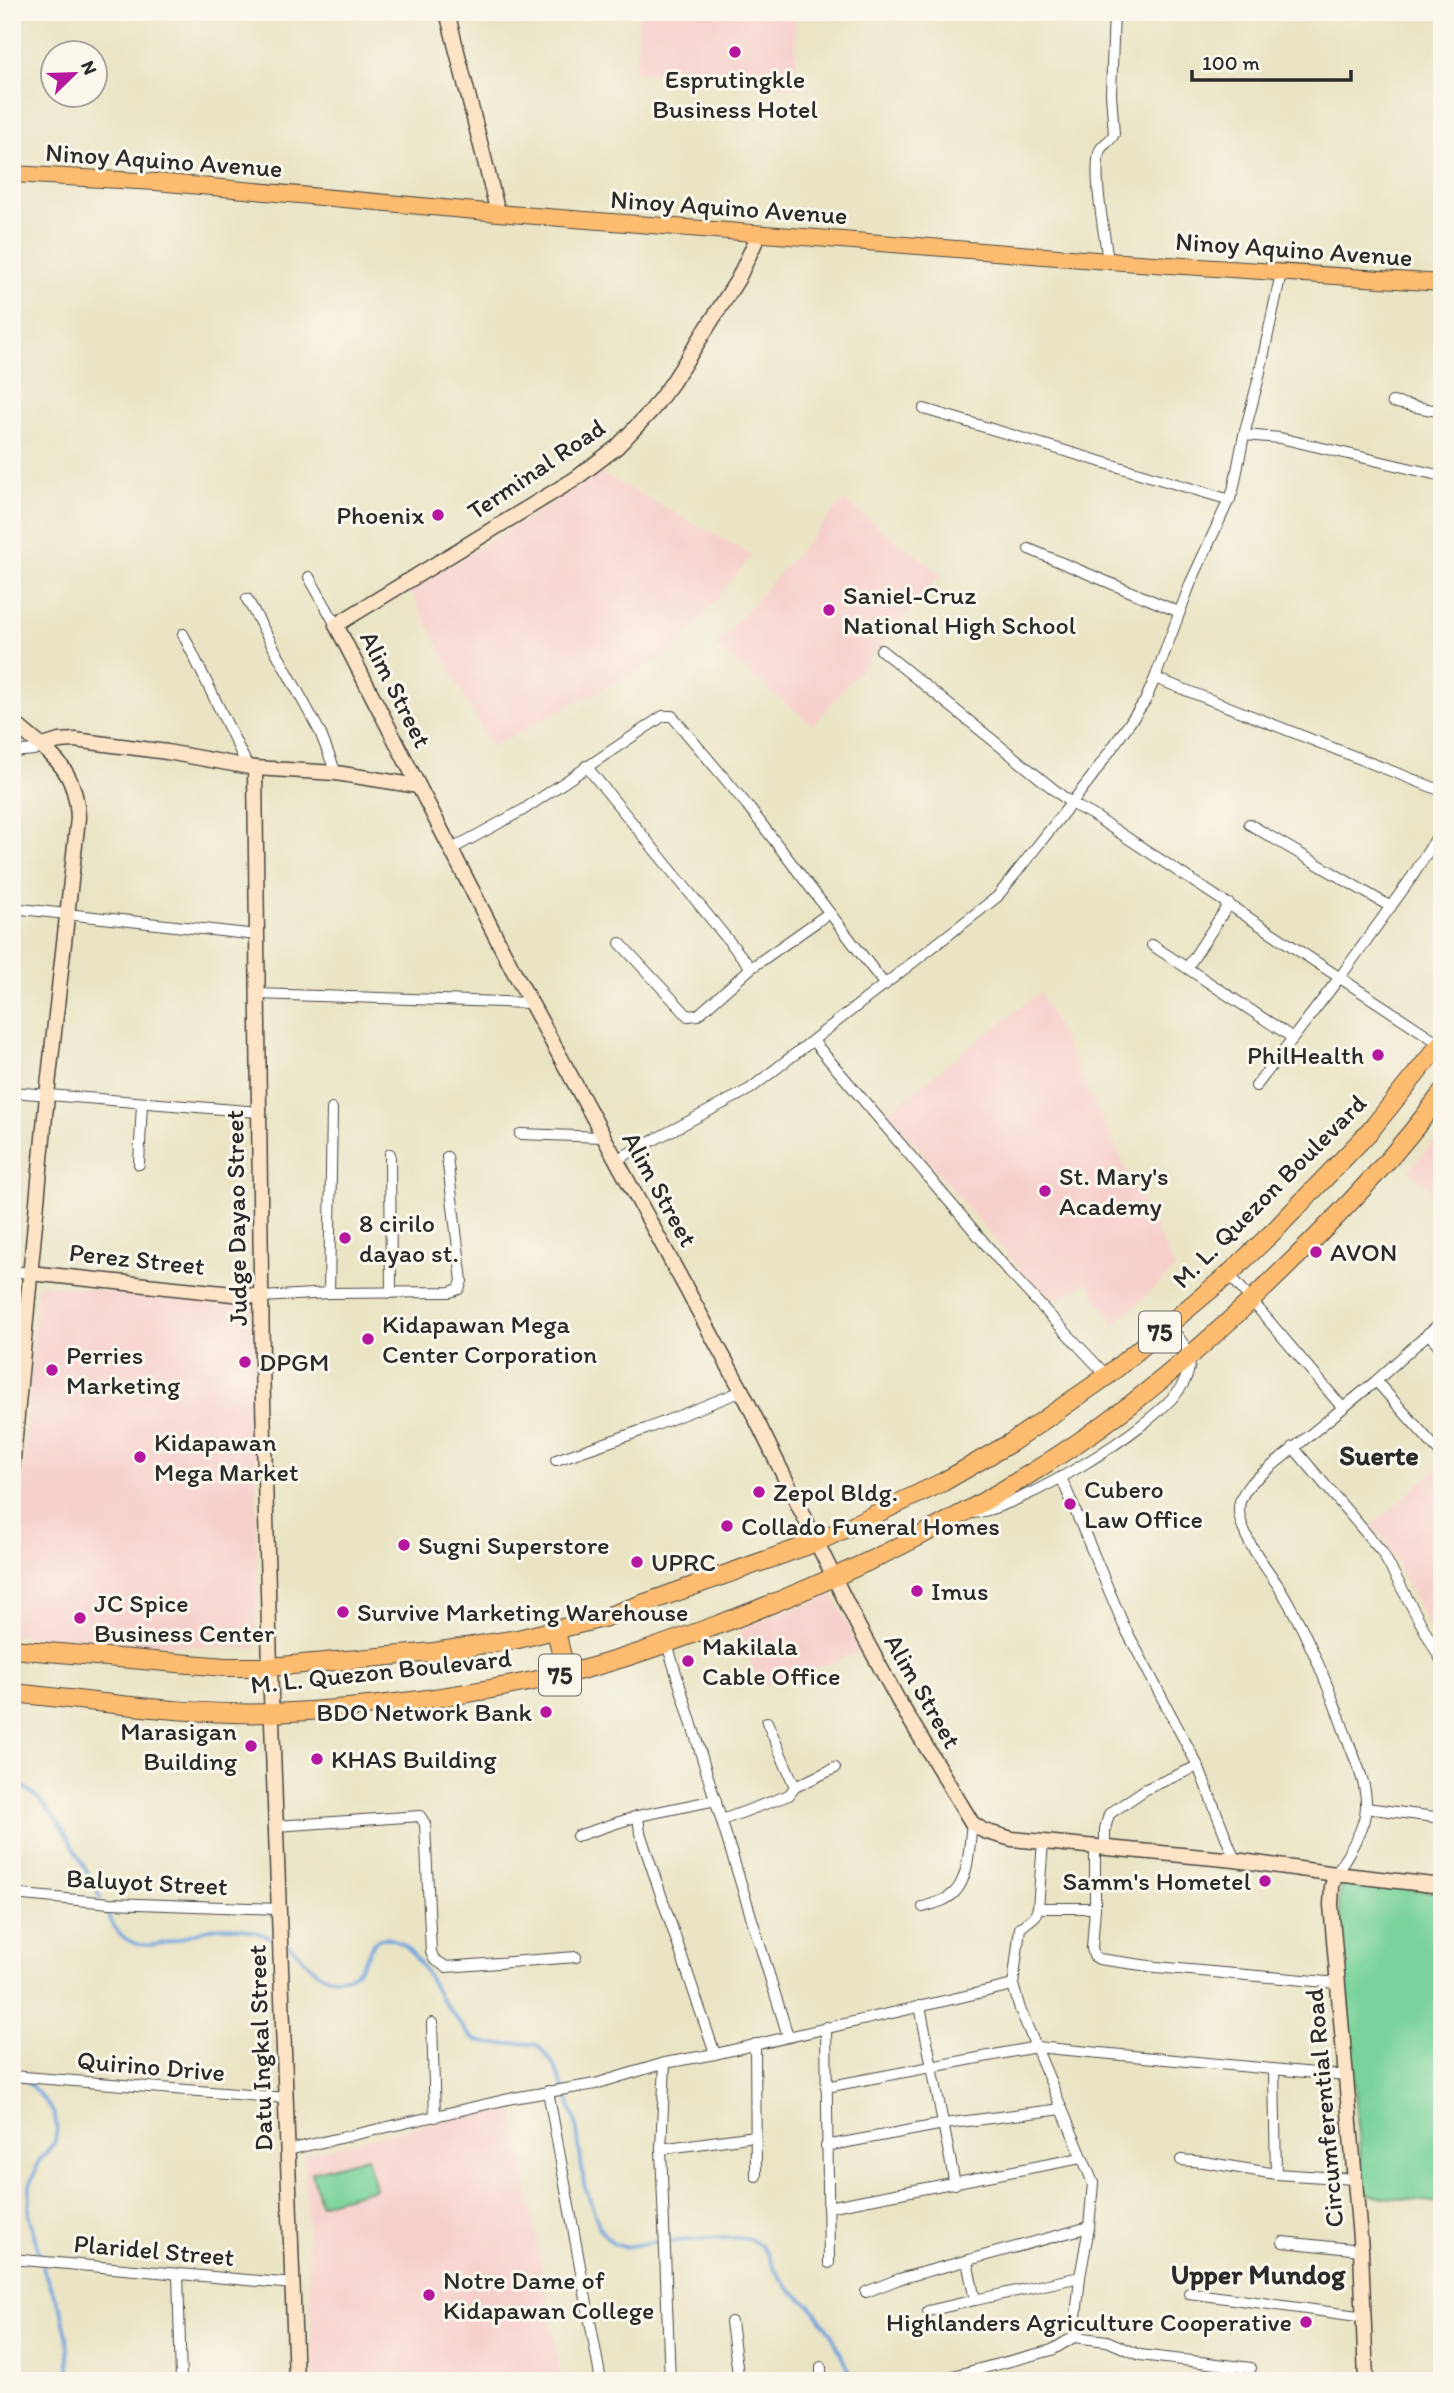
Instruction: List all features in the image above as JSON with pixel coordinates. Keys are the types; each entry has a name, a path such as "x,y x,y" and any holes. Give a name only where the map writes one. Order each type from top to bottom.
{"highway":[{"name":"M. L. Quezon Boulevard","path":"12,1649 174,1664 270,1667 434,1652 556,1631 654,1601 817,1542 943,1482 1012,1442 1107,1376 1229,1274 1276,1229 1369,1132 1441,1044"},
{"name":"M. L. Quezon Boulevard","path":"12,1693 172,1709 272,1713 441,1696 566,1674 667,1644 835,1578 962,1514 1082,1440 1191,1356 1344,1209 1442,1093"},
{"path":"556,1631 566,1674"}],"main road":[{"name":"Ninoy Aquino Avenue","path":"12,174 170,183 498,213 1108,261 1442,283"}],"street":[{"path":"447,12 480,133 498,213"},
{"path":"1108,261 1100,203 1099,165 1100,150 1114,134 1111,94 1114,12"},
{"name":"Terminal Road","path":"336,625 575,479 617,447 651,411 672,383 738,279 759,234"},
{"path":"616,1160 750,1089 814,1041 997,897 1072,804 1145,701 1191,582 1230,500 1281,273"},
{"path":"1392,402 1442,412"},
{"path":"924,409 1230,500"},
{"path":"1244,435 1280,438 1442,476"},
{"path":"1029,548 1179,612"},
{"name":"Alim Street","path":"309,577 530,1003 742,1391 898,1700 972,1823"},
{"path":"247,599 327,746 336,773"},
{"path":"183,634 252,767"},
{"path":"881,650 1072,804 1441,1044"},
{"path":"1155,678 1442,791"},
{"path":"450,850 523,810 663,716 672,716 747,805 885,985"},
{"path":"12,721 43,746 67,773 77,798 78,817 47,1095 12,1469"},
{"path":"12,752 34,750 60,741 75,740 252,767 336,773 418,786"},
{"path":"586,766 751,968"},
{"name":"Judge Dayao Street","path":"252,767 272,1713"},
{"path":"1249,824 1391,907"},
{"path":"1256,1086 1391,907 1442,830"},
{"path":"1187,968 1229,904"},
{"path":"12,908 257,935"},
{"path":"620,943 688,1016 692,1017 698,1015 751,968 829,913"},
{"path":"1152,945 1293,1038"},
{"path":"257,994 530,1003"},
{"path":"814,1041 1010,1273 1107,1376"},
{"path":"12,1092 259,1112"},
{"path":"139,1164 142,1102"},
{"path":"329,1293 332,1109"},
{"path":"520,1135 603,1137"},
{"path":"390,1154 391,1293"},
{"name":"Perez Street","path":"12,1271 262,1297 453,1291 461,1284 447,1157"},
{"path":"1229,1274 1342,1407"},
{"path":"1336,1874 1363,1822 1366,1808 1362,1780 1309,1642 1282,1591 1254,1548 1238,1508 1242,1495 1251,1483 1376,1381 1442,1321"},
{"path":"962,1514 996,1509 1025,1497 1115,1443 1170,1400 1188,1376 1191,1356 1169,1324"},
{"path":"1428,1333 1442,1349"},
{"path":"1376,1381 1442,1455"},
{"path":"556,1460 646,1429 742,1391"},
{"path":"1293,1447 1382,1552 1438,1645 1442,1662"},
{"path":"1061,1477 1124,1626 1198,1766 1235,1860"},
{"path":"667,1644 788,2036"},
{"name":"Datu Ingkal Street","path":"272,1713 296,2381"},
{"path":"767,1722 795,1787"},
{"path":"1198,1766 1146,1789 1109,1814 1100,1848 1092,1948 1094,1956 1098,1959 1156,1967 1338,1983"},
{"path":"722,1820 789,1794 795,1787 835,1768"},
{"path":"577,1836 638,1815 716,1800"},
{"path":"1366,1808 1442,1818"},
{"path":"638,1815 640,1832 715,2054"},
{"path":"276,1826 420,1816 425,1824 431,1952 434,1959 446,1967 576,1957"},
{"path":"923,1907 953,1894 959,1887 966,1864 972,1823 996,1836 1235,1860 1442,1886"},
{"path":"1043,1842 1038,1908 1035,1916 1020,1928 1013,1985 1020,2009 1093,2183 1074,2337"},
{"name":"Circumferential Road","path":"1336,1874 1331,1905 1361,2250 1366,2381"},
{"name":"Baluyot Street","path":"12,1894 110,1903 279,1909"},
{"path":"1038,1908 1095,1908"},
{"path":"288,2150 552,2090 614,2079 664,2063 715,2054 1013,1985"},
{"path":"920,2006 955,2184"},
{"path":"432,2023 435,2117"},
{"path":"826,2027 830,2263"},
{"path":"755,2044 755,2175"},
{"path":"825,2087 1036,2047 1347,2076"},
{"path":"664,2063 661,2149 670,2381"},
{"path":"1275,2071 1276,2174"},
{"name":"Quirino Drive","path":"12,2076 286,2098"},
{"path":"552,2090 601,2381"},
{"path":"826,2146 944,2124 1062,2109"},
{"path":"661,2149 755,2136"},
{"path":"828,2207 1081,2158"},
{"path":"1181,2160 1276,2174 1355,2179"},
{"path":"866,2292 899,2279 1089,2227"},
{"path":"1283,2242 1361,2250"},
{"name":"Plaridel Street","path":"16,2260 293,2284"},
{"path":"967,2261 975,2300"},
{"path":"178,2274 181,2381"},
{"path":"928,2311 1080,2277"},
{"path":"1189,2293 1365,2316"},
{"path":"731,2322 739,2381"},
{"path":"953,2376 1052,2350 1074,2337 1107,2342 1140,2355 1251,2368"},
{"path":"821,2367 821,2381"}],"shaded area":[{"path":"640,12 795,12 797,88 635,72"},
{"path":"601,473 752,555 674,652 490,747 410,590"},
{"name":"Saniel-Cruz National High School","path":"844,500 941,574 813,725 715,646"},
{"name":"St. Mary's Academy","path":"1040,992 1175,1269 1114,1325 1088,1283 1049,1304 887,1112"},
{"path":"1433,1142 1442,1149 1442,1199 1409,1170"},
{"name":"Kidapawan Mega Market","path":"38,1284 255,1306 257,1649 12,1635"},
{"path":"1442,1464 1442,1635 1439,1637 1433,1635 1385,1540 1372,1526"},
{"path":"833,1594 860,1652 760,1688 739,1629"},
{"name":"Notre Dame of Kidapawan College","path":"512,2104 562,2381 314,2381 304,2154"}],"green space":[{"path":"1342,1883 1442,1892 1442,2203 1364,2195 1339,1900"},
{"path":"367,2157 375,2189 320,2204 312,2172"}],"waterway":[{"path":"12,1779 28,1789 54,1816 101,1899"},
{"path":"104,1906 117,1930 138,1944 163,1943 221,1927 245,1929 276,1939"},
{"path":"283,1942 322,1975 344,1977 361,1966 376,1941 383,1938 394,1940 414,1955 440,1998 473,2038 494,2044 538,2045 554,2065 570,2105 576,2123 584,2184 601,2231 614,2244 624,2247 655,2242 725,2238 748,2238 760,2245 789,2289 811,2306 832,2335 853,2381"},
{"path":"12,2065 46,2102 54,2114 57,2127 55,2142 39,2161 30,2185 29,2216 45,2274 61,2309 67,2336 70,2381"}],"place":[{"name":"Esprutingkle Business Hotel","path":"735,52"},
{"name":"Phoenix","path":"438,515"},
{"name":"Saniel-Cruz National High School","path":"829,610"},
{"name":"PhilHealth","path":"1378,1055"},
{"name":"St. Mary's Academy","path":"1045,1191"},
{"name":"8 cirilo dayao st.","path":"345,1238"},
{"name":"AVON","path":"1316,1252"},
{"name":"Kidapawan Mega Center Corporation","path":"368,1339"},
{"name":"DPGM","path":"245,1362"},
{"name":"Perries Marketing","path":"52,1370"},
{"name":"Kidapawan Mega Market","path":"140,1457"},
{"name":"Zepol Bldg.","path":"759,1492"},
{"name":"Cubero Law Office","path":"1070,1504"},
{"name":"Collado Funeral Homes","path":"727,1526"},
{"name":"Sugni Superstore","path":"404,1545"},
{"name":"UPRC","path":"637,1562"},
{"name":"Imus","path":"917,1591"},
{"name":"Survive Marketing Warehouse","path":"343,1612"},
{"name":"JC Spice Business Center","path":"80,1618"},
{"name":"Makilala Cable Office","path":"688,1661"},
{"name":"BDO Network Bank","path":"546,1712"},
{"name":"Marasigan Building","path":"251,1746"},
{"name":"KHAS Building","path":"317,1759"},
{"name":"Samm's Hometel","path":"1265,1881"},
{"name":"Notre Dame of Kidapawan College","path":"429,2295"},
{"name":"Highlanders Agriculture Cooperative","path":"1306,2322"}],"district":[{"name":"Suerte","path":"1379,1455"},
{"name":"Upper Mundog","path":"1258,2274"}]}
